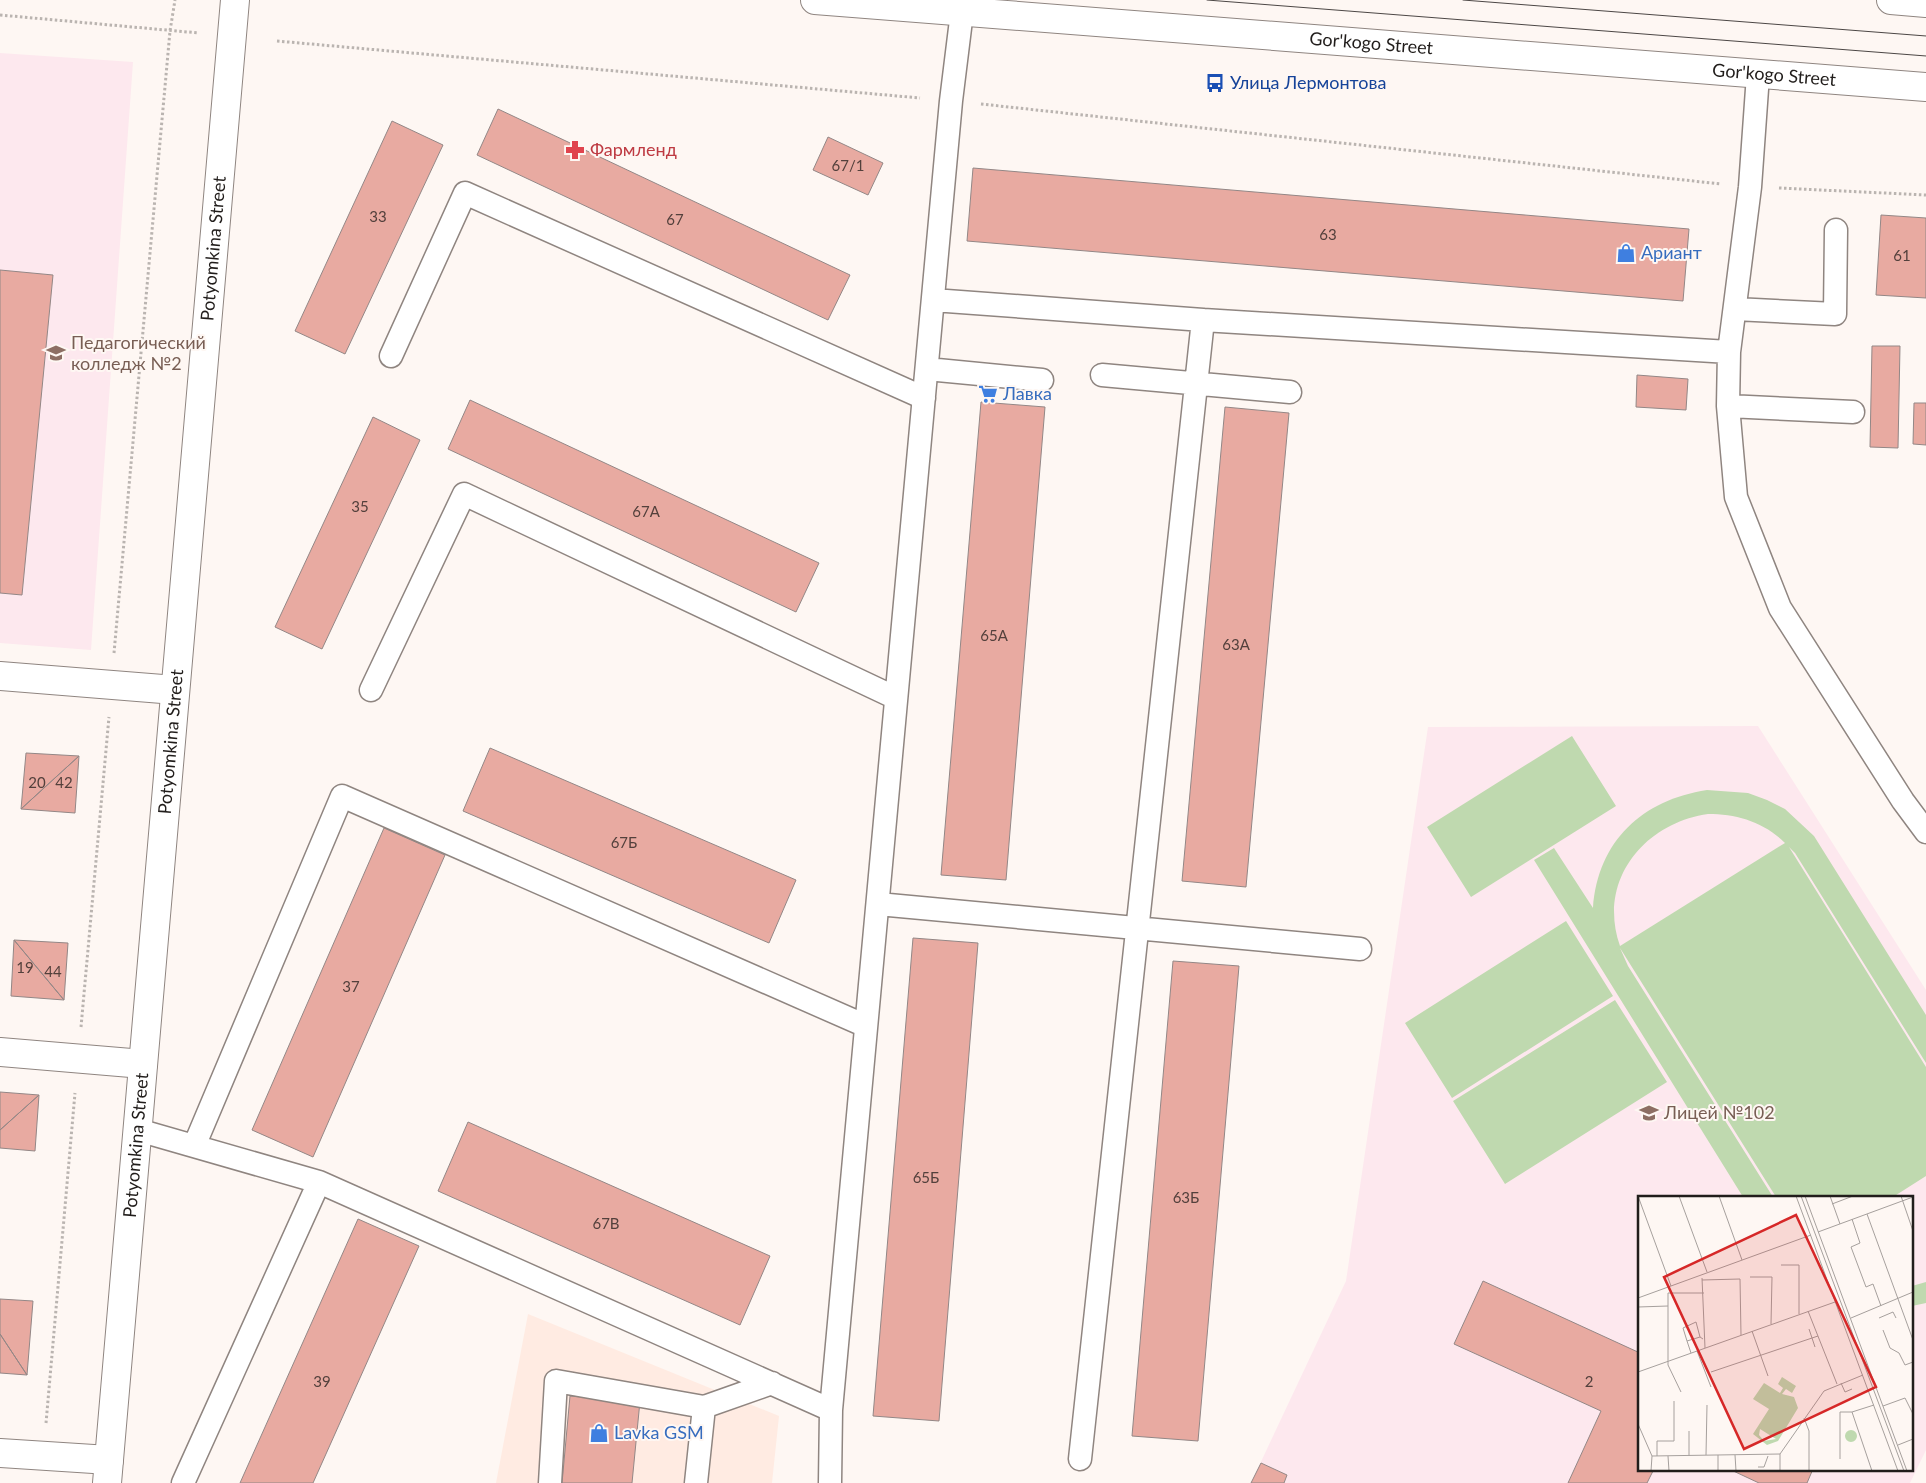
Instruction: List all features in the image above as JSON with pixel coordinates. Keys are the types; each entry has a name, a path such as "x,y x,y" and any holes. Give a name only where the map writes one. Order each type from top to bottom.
{"street":[{"name":"Potyomkina Street","path":"108,1472 235,0"},
{"name":"Gor'kogo Street","path":"815,0 1926,87"},
{"path":"1891,0 1926,3"},
{"path":"0,676 175,690"},
{"path":"0,1052 144,1064"},
{"path":"0,1454 43,1458 108,1472"}],"lane":[{"path":"830,1483 831,1410 951,101 962,12"},
{"path":"1758,75 1750,187 1729,352 1728,406 1736,497 1780,608 1903,801 1926,832"},
{"path":"391,356 465,193 924,398"},
{"path":"1735,309 1835,314 1836,230"},
{"path":"933,300 1203,320 1729,352"},
{"path":"1080,1459 1203,320"},
{"path":"927,369 1042,380"},
{"path":"1102,375 1290,392"},
{"path":"1728,406 1853,412"},
{"path":"371,690 464,494 896,698"},
{"path":"196,1144 342,796 866,1026"},
{"path":"1903,801 1926,803"},
{"path":"878,904 1360,949"},
{"path":"138,1130 196,1144 319,1182 831,1410"},
{"path":"183,1483 319,1182"},
{"path":"550,1483 556,1381 704,1407 772,1383"},
{"path":"696,1483 704,1407"}],"path":[{"path":"43,1458 170,31 175,0"},
{"path":"0,15 200,33"},
{"path":"277,41 951,101 1750,187 1926,195"}],"shaded area":[{"name":"Педагогический колледж №2","path":"0,53 133,62 91,650 0,643"},
{"name":"Лицей №102","path":"1758,726 1926,990 1926,1450 1910,1483 1251,1483 1346,1281 1428,727"},
{"path":"528,1314 779,1416 772,1483 496,1483"}],"green space":[{"path":"1572,736 1616,806 1471,897 1427,827"},
{"path":"1707,790 1748,793 1785,809 1814,836 1926,1015 1926,1063 1795,853 1789,847 1926,1067 1926,1176 1895,1196 1775,1196 1620,948 1628,966 1772,1196 1742,1196 1534,860 1554,848 1593,908 1597,884 1604,863 1614,844 1644,814 1662,803 1684,795","holes":["1708,814 1729,816 1759,825 1785,843 1620,946 1615,922 1615,899 1621,878 1631,859 1646,843 1664,829 1685,820"]},
{"path":"1566,921 1613,996 1452,1098 1405,1023"},
{"path":"1615,1000 1667,1082 1505,1184 1453,1101"},
{"path":"1926,1282 1926,1303 1914,1306 1914,1285"}],"building":[{"path":"498,109 850,275 828,320 477,155"},
{"path":"392,121 443,145 345,354 295,331"},
{"path":"828,137 883,163 868,195 813,170"},
{"path":"973,168 1689,229 1683,301 967,241"},
{"path":"1881,215 1926,218 1926,298 1876,295"},
{"path":"0,270 53,275 22,595 0,593"},
{"path":"1872,346 1900,346 1898,448 1870,447"},
{"path":"1637,375 1688,379 1686,410 1636,407"},
{"path":"470,400 819,563 796,612 448,449"},
{"path":"981,402 1045,407 1006,880 941,875"},
{"path":"1914,403 1926,403 1926,445 1913,444"},
{"path":"1225,407 1289,413 1246,887 1182,881"},
{"path":"373,417 420,440 322,649 275,627"},
{"path":"490,748 796,880 769,943 463,811"},
{"path":"26,753 79,756 21,809"},
{"path":"79,756 75,813 21,809"},
{"path":"384,828 445,855 313,1157 252,1130"},
{"path":"913,938 978,943 939,1421 873,1416"},
{"path":"14,940 68,943 64,1000"},
{"path":"14,940 64,1000 11,996"},
{"path":"1173,961 1239,966 1198,1441 1132,1436"},
{"path":"0,1092 39,1095 0,1130"},
{"path":"39,1095 35,1151 0,1148 0,1130"},
{"path":"468,1122 770,1256 740,1325 438,1191"},
{"path":"358,1219 419,1246 313,1483 240,1483"},
{"path":"1483,1281 1638,1352 1638,1470 1654,1470 1647,1483 1568,1483 1601,1411 1454,1344"},
{"path":"0,1299 33,1301 27,1375 0,1334"},
{"path":"0,1334 27,1375 0,1373"},
{"path":"570,1396 640,1401 632,1483 562,1483"},
{"path":"1261,1463 1287,1475 1284,1483 1251,1483"},
{"path":"1731,1470 1813,1470 1807,1483 1759,1483"}],"tram line":[{"path":"1207,0 1926,56"},
{"path":"1463,0 1926,36"}],"place":[{"name":"Улица Лермонтова","path":"1215,83"},
{"name":"Фармленд","path":"575,150"},
{"name":"Ариант","path":"1626,253"},
{"name":"Педагогический колледж №2","path":"56,353"},
{"name":"Лавка","path":"988,394"},
{"name":"Лицей №102","path":"1649,1113"},
{"name":"Lavka GSM","path":"599,1433"}]}
